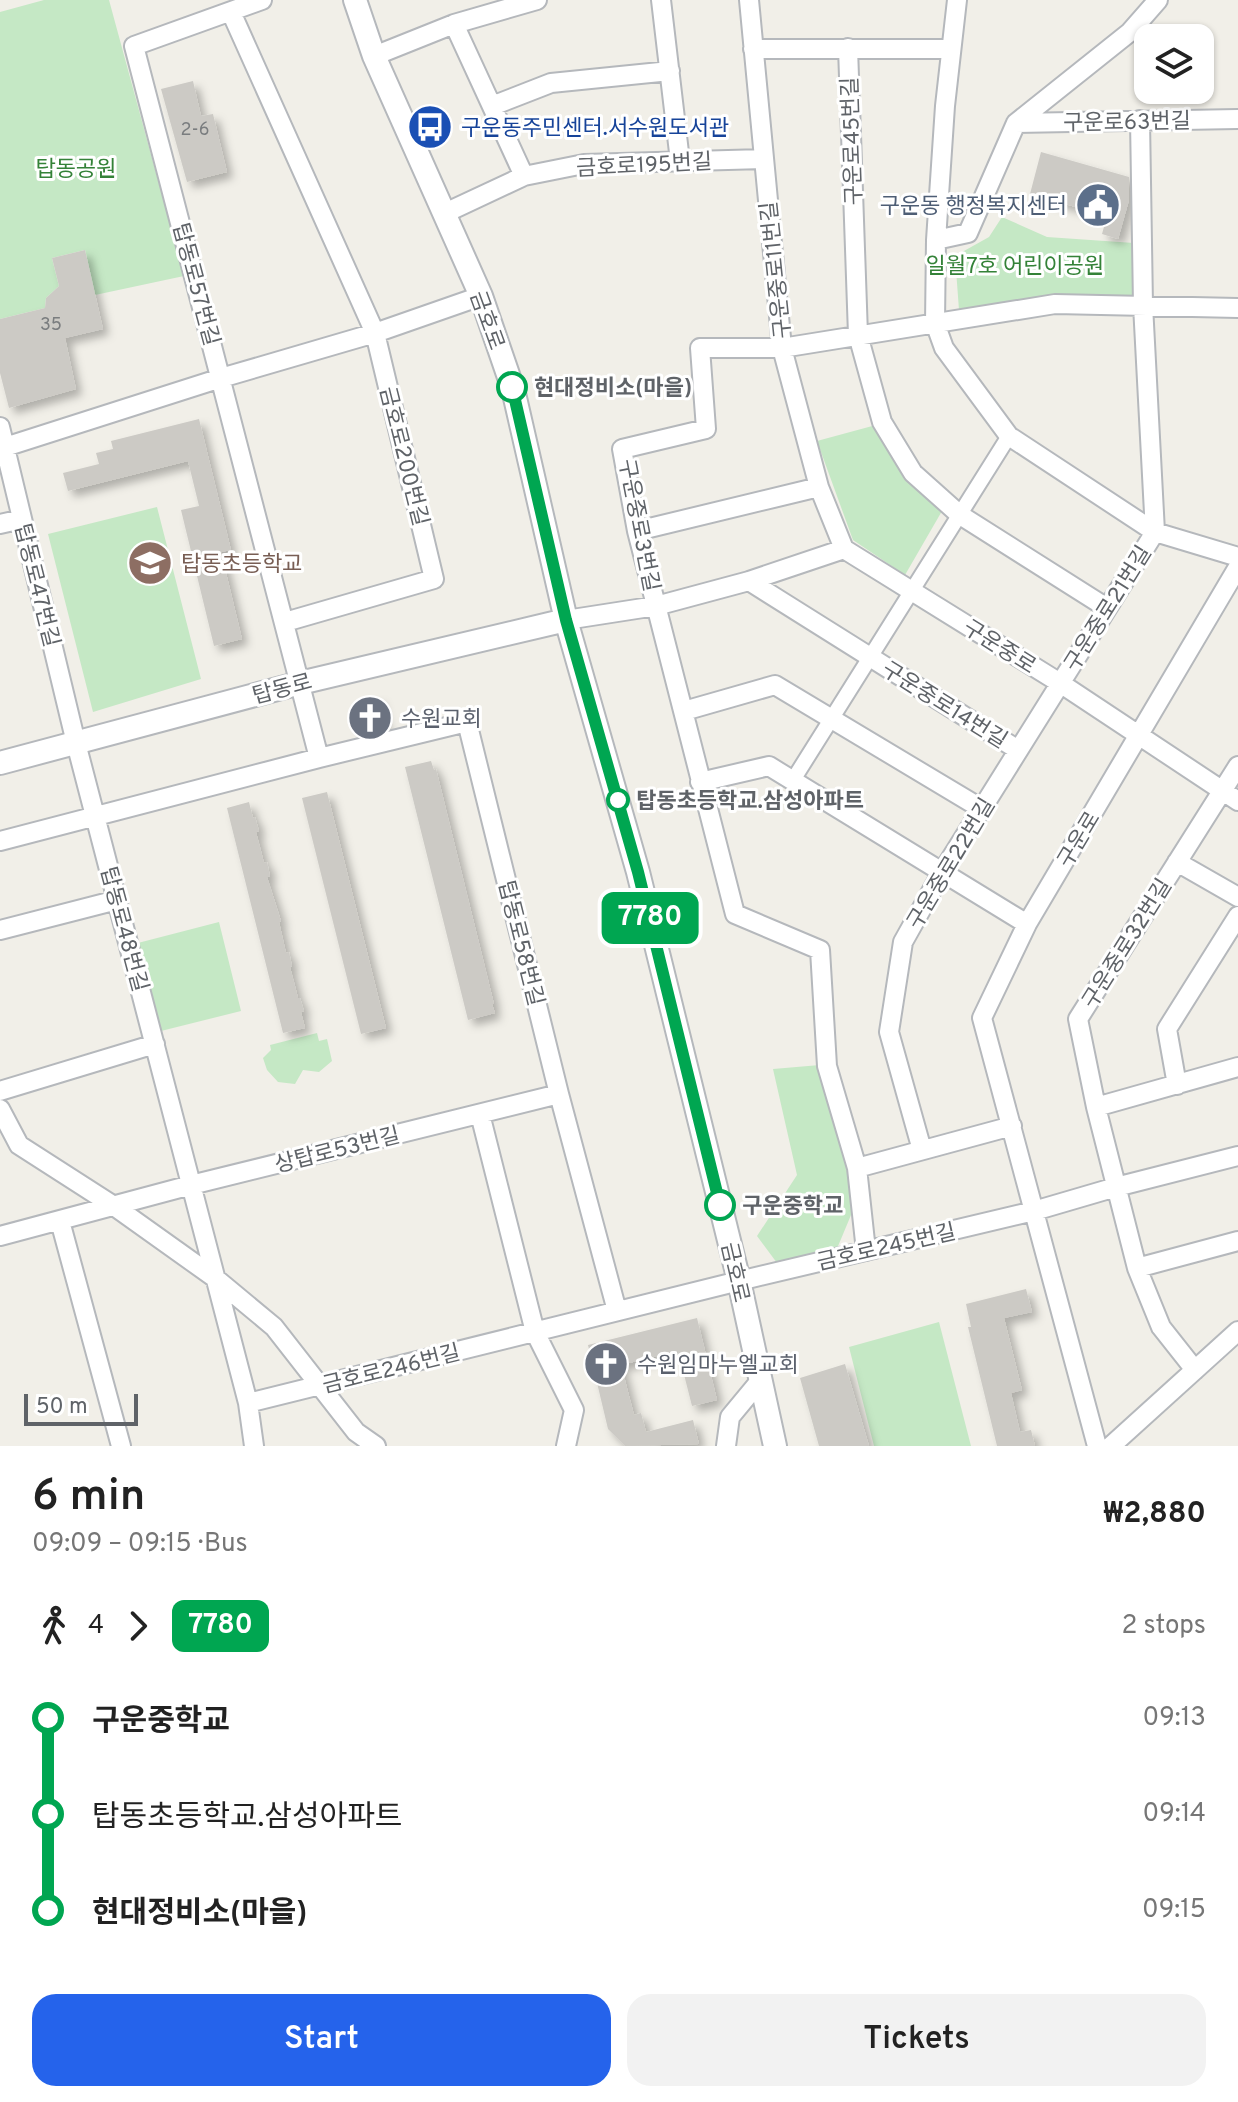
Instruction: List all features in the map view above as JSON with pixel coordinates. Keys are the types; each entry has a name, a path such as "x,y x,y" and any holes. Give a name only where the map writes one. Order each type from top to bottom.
{"street":[{"name":"탑동로57번길","path":"262,0 134,46 300,683"},
{"path":"374,56 454,24 537,0"},
{"path":"661,0 680,161"},
{"name":"구운중로11번길","path":"749,0 782,348 819,487 844,549"},
{"path":"957,0 950,49 936,240 935,323 944,348 1009,436 1155,532 1238,557"},
{"path":"936,240 968,233 1016,123 1130,32 1158,0"},
{"name":"금호로","path":"360,2 374,56 481,296 513,389 566,620 638,872 739,1281 775,1446"},
{"name":"금호로200번길","path":"231,12 375,333 434,579 285,622"},
{"path":"454,24 524,176"},
{"path":"753,49 848,48"},
{"name":"구운로45번길","path":"950,49 848,48 858,335 882,422 913,473 960,515 1107,608"},
{"path":"492,106 551,83 670,71"},
{"name":"구운로63번길","path":"1016,123 1238,119"},
{"path":"1140,120 1143,305 1155,532"},
{"name":"금호로195번길","path":"443,214 524,176 584,164 764,159"},
{"path":"5,447 375,333 481,296"},
{"path":"782,348 1055,304 1238,308"},
{"name":"구운중로3번길","path":"782,348 700,348 706,429 622,449 637,531 735,914 820,950 827,1066 857,1168"},
{"name":"탑동로47번길","path":"0,427 76,743"},
{"name":"구운중로14번길","path":"793,780 1009,436"},
{"path":"637,531 819,487"},
{"path":"0,524 22,519"},
{"name":"구운중로21번길","path":"1060,683 1155,532"},
{"path":"566,620 656,606 749,581 844,549"},
{"name":"구운중로","path":"844,549 1060,683 1230,797"},
{"name":"구운로","path":"1097,1446 982,1018 1027,924 1238,567"},
{"path":"749,581 871,657"},
{"name":"탑동로","path":"0,763 300,683 566,620"},
{"name":"구운중로14번길","path":"871,657 1018,750"},
{"path":"300,683 319,758"},
{"name":"구운중로22번길","path":"922,1150 889,1032 903,942 941,874 1060,683"},
{"path":"684,711 775,685 982,809"},
{"name":"탑동로58번길","path":"95,815 467,722 559,1094 617,1311"},
{"name":"탑동로48번길","path":"76,743 248,1403 254,1446"},
{"path":"700,782 769,766 1027,924"},
{"name":"구운중로32번길","path":"1195,1370 1161,1327 1137,1268 1096,1107 1078,1019 1177,862 1230,797 1238,766"},
{"path":"0,841 95,815"},
{"path":"1177,862 1238,897"},
{"path":"0,930 117,900"},
{"path":"1177,1085 1167,1029 1238,916"},
{"path":"0,1091 155,1044"},
{"path":"1096,1107 1238,1067"},
{"name":"상탑로53번길","path":"0,1236 191,1185 559,1094"},
{"path":"0,1109 19,1145 114,1206 215,1278 274,1327 357,1439 376,1446"},
{"path":"480,1114 535,1332 574,1410 566,1446"},
{"path":"866,1251 857,1168 1012,1126"},
{"name":"금호로245번길","path":"739,1281 1034,1211 1238,1156"},
{"path":"60,1221 121,1446"},
{"path":"1137,1268 1238,1241"},
{"name":"금호로246번길","path":"248,1403 739,1281"},
{"path":"1111,1446 1238,1331"},
{"path":"726,1446 730,1417 759,1382"}],"green space":[{"name":"탑동공원","path":"44,0 109,0 184,276 95,295 85,250 52,258 59,286 46,298 45,308 0,319 0,12"},
{"name":"일월7호 어린이공원","path":"1002,217 1047,237 1134,243 1136,298 959,310 955,256 989,237"},
{"path":"876,425 904,479 942,511 905,575 853,540 817,441"},
{"path":"157,507 201,679 93,712 48,534"},
{"path":"219,922 241,1011 157,1032 134,944"},
{"path":"317,1033 319,1041 327,1039 332,1061 319,1072 303,1070 295,1084 278,1082 267,1070 263,1058 271,1050 270,1045"},
{"path":"820,1065 856,1203 836,1251 780,1267 757,1236 797,1175 773,1069"},
{"path":"939,1322 971,1446 874,1446 849,1347"}],"building":[{"path":"193,81 201,116 213,114 227,172 187,182 161,89"},
{"name":"구운동 행정복지센터","path":"1041,152 1129,177 1129,200 1118,239 1102,234 1107,216 1030,194"},
{"path":"85,250 103,329 65,338 76,389 9,408 0,373 0,319 45,308 46,298 59,286 52,258"},
{"path":"199,419 231,550 221,552 242,639 214,646 181,510 199,506 188,461 68,491 63,473 99,464 96,453 113,449 111,441"},
{"path":"378,697 386,729 363,735 355,703"},
{"path":"431,761 436,769 494,1004 495,1013 468,1020 405,767"},
{"path":"327,792 386,1028 361,1034 302,798"},
{"path":"249,802 259,831 256,832 264,863 267,862 270,876 267,877 281,921 286,953 289,952 290,967 304,1011 301,1012 305,1028 283,1033 227,808"},
{"path":"1026,1289 1032,1312 1004,1318 1022,1390 1011,1393 1020,1432 1031,1430 1035,1446 997,1446 968,1327 971,1327 966,1304"},
{"path":"697,1318 717,1400 692,1406 678,1351 621,1365 634,1415 641,1413 646,1432 693,1420 699,1444 625,1446 608,1429 588,1345"},
{"path":"845,1364 869,1446 819,1446 800,1378"}],"bus line":[{"name":"7780","path":"512,387 566,620 638,872 720,1205"}],"place":[{"name":"구운동주민센터.서수원도서관","path":"430,127"},
{"name":"구운동 행정복지센터","path":"1098,205"},
{"name":"현대정비소(마을)","path":"512,387"},
{"name":"탑동초등학교","path":"150,563"},
{"name":"수원교회","path":"370,718"},
{"name":"탑동초등학교.삼성아파트","path":"618,800"},
{"name":"구운중학교","path":"720,1205"},
{"name":"수원임마누엘교회","path":"606,1364"}]}
